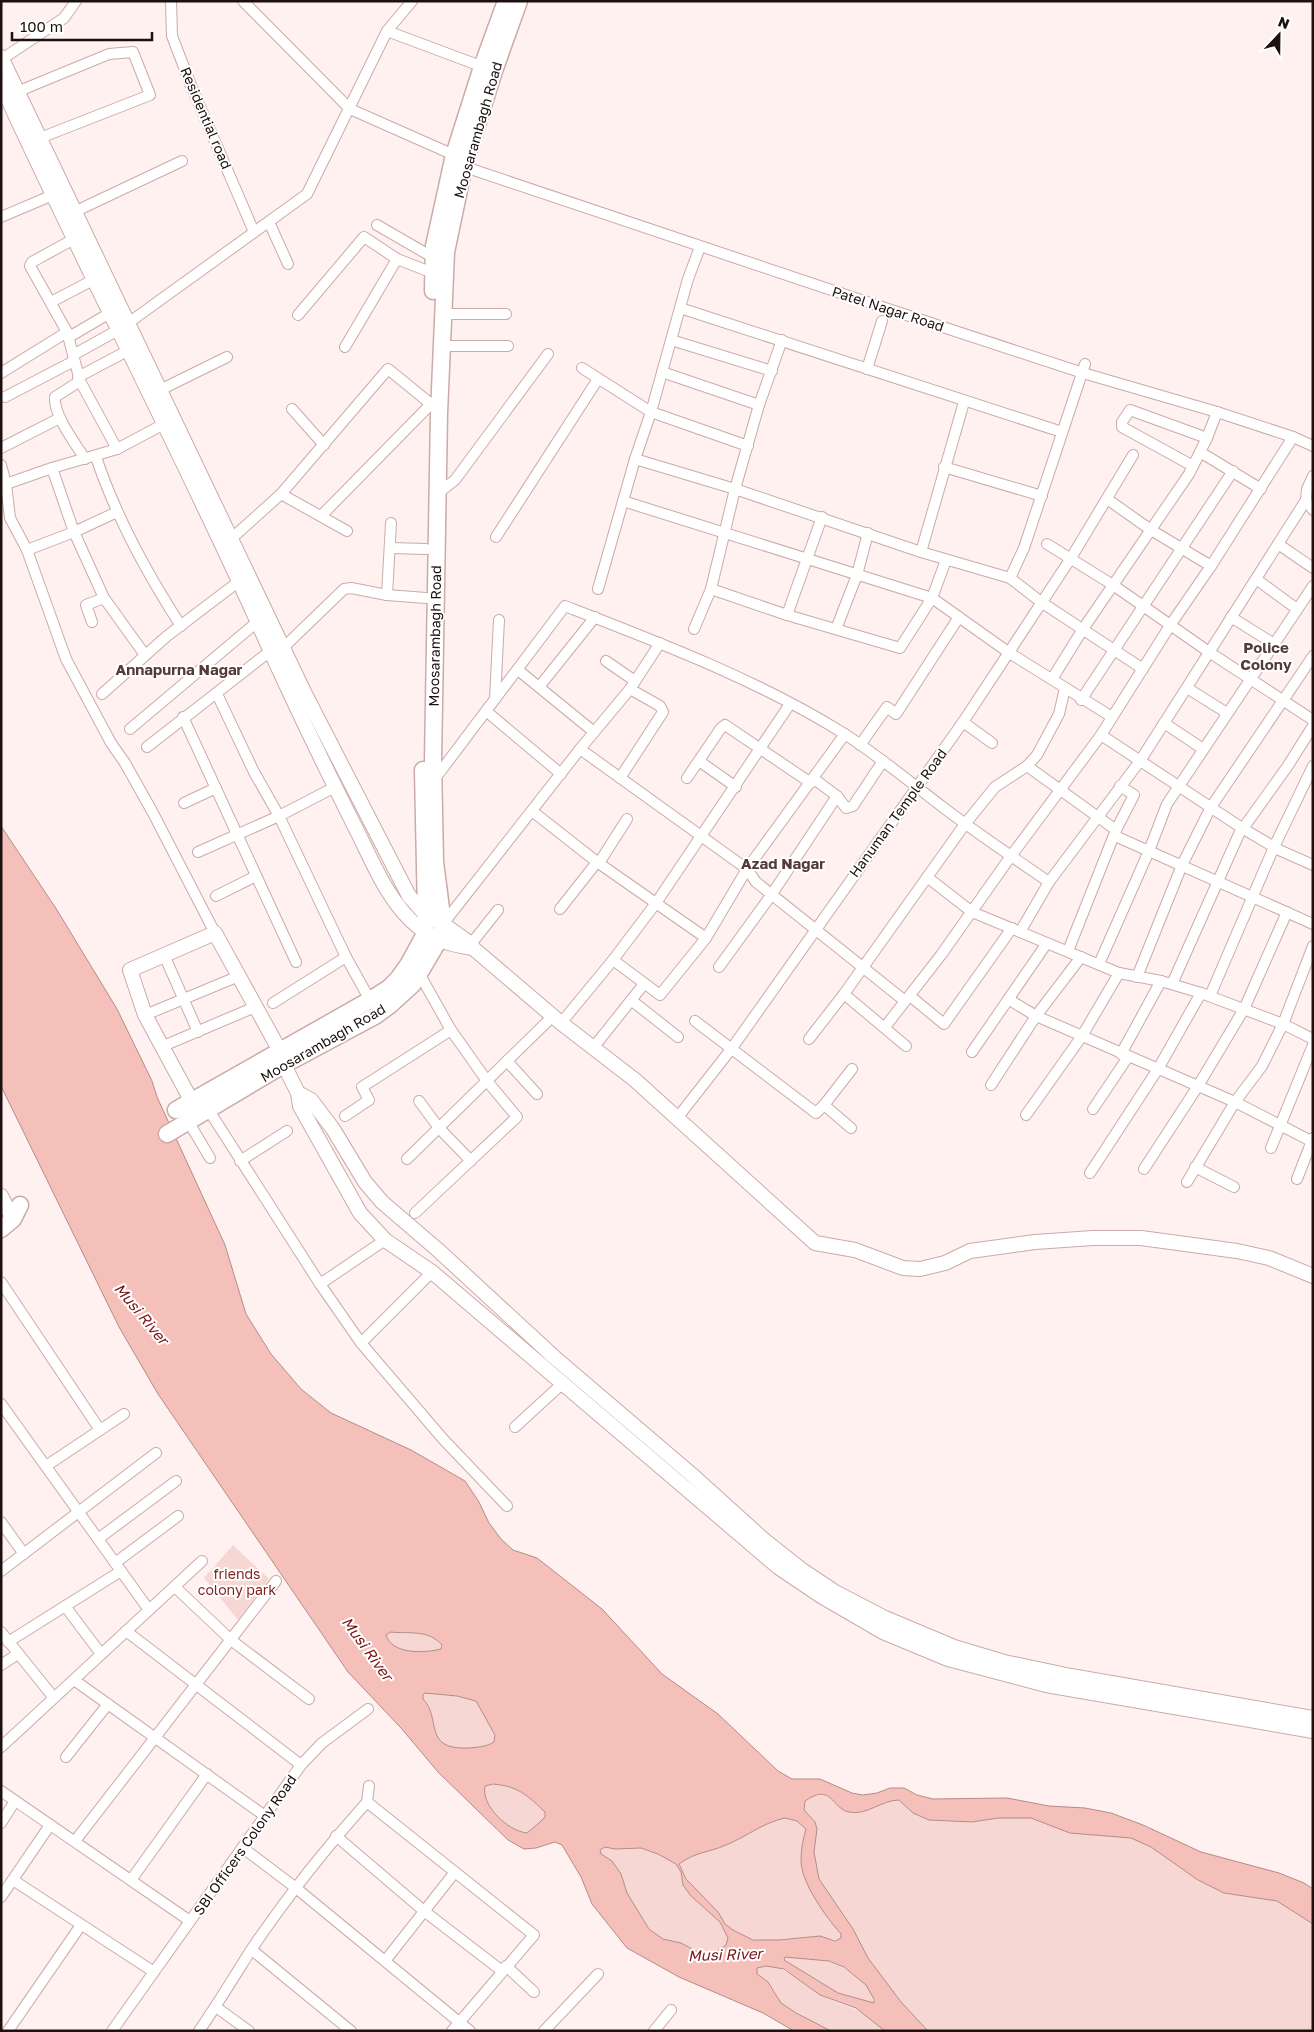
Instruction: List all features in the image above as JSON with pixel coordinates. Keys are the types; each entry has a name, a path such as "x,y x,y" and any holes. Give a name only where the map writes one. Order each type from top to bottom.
{"main road":[{"name":"Moosarambagh Road","path":"176,1110 192,1100 375,1016 407,991 420,974 432,937 426,914 422,798 434,246 457,161 488,69 506,1"},
{"name":"Moosarambagh Road","path":"488,69 519,1"},
{"name":"Moosarambagh Road","path":"167,1134 208,1109 389,988 443,924 435,862 433,781 438,493 446,252 457,161"}],"street":[{"path":"76,1 64,18 2,58 19,91 124,325 160,390 305,694 409,896 426,914 473,946 557,1020 635,1080 815,1243 855,1250 903,1268 920,1269 945,1263 970,1251 1034,1242 1118,1237 1141,1238 1268,1258 1313,1276"},
{"name":"Residential road","path":"171,1 172,36 192,88 254,232"},
{"path":"5,396 74,358 124,325 307,194 387,30 412,1"},
{"path":"244,2 350,109"},
{"path":"387,30 488,69"},
{"path":"19,91 109,54 133,52 150,95 40,138"},
{"path":"1,84 93,280 110,313 124,325 130,350 257,622 269,652 388,891 403,912 432,937 473,946"},
{"name":"Patel Nagar Road","path":"350,109 457,161 700,247 1084,368 1293,437 1313,446"},
{"path":"74,212 182,161"},
{"path":"1,217 53,195"},
{"path":"269,222 288,264"},
{"path":"377,224 434,266"},
{"path":"298,315 364,237 397,258 434,266"},
{"path":"74,239 30,263 68,335 79,379 116,449"},
{"path":"598,589 680,308 700,247"},
{"path":"345,347 397,258"},
{"path":"51,302 93,280"},
{"path":"680,308 782,340 964,402 1062,432"},
{"path":"1,373 110,313"},
{"path":"443,314 506,314"},
{"path":"867,369 882,320"},
{"path":"671,340 772,371"},
{"path":"694,629 711,588 735,489 759,405 782,340"},
{"path":"442,346 508,346"},
{"path":"130,350 79,379 55,398 55,402 60,418 91,458 150,578 181,626"},
{"path":"438,493 455,480 548,354"},
{"path":"160,390 227,357"},
{"path":"582,368 651,412 748,446"},
{"path":"1010,578 1024,548 1084,368"},
{"path":"231,540 281,494 388,369 431,404 321,516"},
{"path":"662,372 759,405"},
{"path":"496,537 598,379"},
{"path":"921,552 964,402"},
{"path":"292,409 324,445"},
{"path":"1193,466 1122,427 1122,422 1130,410 1207,438"},
{"path":"1052,679 1083,629 1193,466 1217,412"},
{"path":"1,448 60,418"},
{"path":"6,484 116,449 164,424"},
{"path":"885,1027 972,912 1101,735 1171,624 1212,566 1293,437"},
{"path":"1200,452 1261,489"},
{"name":"Hanuman Temple Road","path":"678,1117 732,1048 963,722 1071,558 1133,455"},
{"path":"635,459 822,517 946,560 1010,578 1041,602 1143,669"},
{"path":"1,465 6,484 10,518 27,550 66,659 110,743 125,763 153,813 214,933 256,1007 298,1093 300,1106 360,1213 384,1240 432,1272 778,1567 821,1596 883,1632 948,1659 1046,1685 1313,1731"},
{"path":"944,467 1042,496"},
{"path":"52,468 74,532 104,598 145,656"},
{"path":"1082,700 1233,471"},
{"path":"580,749 747,869 756,882 816,928 863,968 944,1024 1016,930 1049,882 1140,761 1306,500 1307,489 1313,476"},
{"path":"281,494 347,531"},
{"path":"1107,499 1151,530 1212,566"},
{"path":"1306,500 1313,510"},
{"path":"623,501 932,598 1008,652 1112,717"},
{"path":"27,550 74,532 117,512"},
{"path":"787,615 822,517"},
{"path":"387,596 391,524"},
{"path":"836,629 857,575 868,533"},
{"path":"1047,544 1114,585 1209,652 1313,720"},
{"path":"1278,544 1313,568"},
{"path":"391,548 426,549"},
{"path":"711,588 787,615 900,648 932,598 946,560"},
{"path":"1256,579 1297,609"},
{"path":"102,694 181,626 238,582"},
{"path":"1099,964 1149,851 1167,804 1313,586"},
{"path":"284,647 344,589 351,588 387,596 426,598"},
{"path":"92,622 86,605 104,598"},
{"path":"433,781 565,606 660,643 790,704 845,734 883,760 965,824 1049,882"},
{"path":"860,745 887,707 896,714 960,617"},
{"path":"1231,617 1274,644"},
{"path":"539,687 595,618"},
{"path":"495,700 499,620"},
{"path":"130,729 257,622"},
{"path":"443,924 632,685 660,643"},
{"path":"147,747 183,717 217,694 269,652"},
{"path":"1137,977 1182,865 1211,807 1313,656"},
{"path":"606,661 632,685 660,706 663,712 620,778"},
{"path":"518,670 594,732"},
{"path":"809,1039 863,968 965,824 1013,768 1027,766 1037,755 1059,714 1065,688"},
{"path":"1187,688 1227,713"},
{"path":"217,694 254,772 279,816 346,957 370,1000"},
{"path":"407,1159 507,1061 557,1020 613,960 736,787 790,704"},
{"path":"486,711 561,774"},
{"path":"183,717 296,962"},
{"path":"963,722 992,743"},
{"path":"1164,723 1203,749"},
{"path":"687,778 721,728 725,725 760,750 837,796 846,808 853,806 883,760"},
{"path":"1172,984 1242,828 1287,767 1313,726"},
{"path":"613,960 660,995 706,938 747,869 845,734"},
{"path":"1101,735 1242,828 1274,847 1312,861"},
{"path":"699,762 736,787"},
{"path":"1027,766 1097,817 1115,833 1149,851 1313,924"},
{"path":"1090,1174 1206,995 1313,766"},
{"path":"1068,951 1115,833 1134,795 1120,786"},
{"path":"198,852 279,816 335,787"},
{"path":"184,803 216,788"},
{"path":"720,967 772,894 837,796"},
{"path":"532,811 598,863 706,938"},
{"path":"560,910 598,863 627,819"},
{"path":"216,896 256,876"},
{"path":"927,877 972,912 1047,944 1119,973 1161,981 1206,995 1283,1024 1313,1039"},
{"path":"473,946 498,910"},
{"path":"1144,1169 1198,1086 1244,1009 1288,912"},
{"path":"192,1100 145,1015 130,970 214,933"},
{"path":"972,1052 1047,944"},
{"path":"1187,1182 1235,1102 1262,1066 1283,1024 1313,946"},
{"path":"164,955 198,1032"},
{"path":"273,1003 346,957"},
{"path":"991,1085 1036,1016 1081,957"},
{"path":"1026,1115 1082,1036 1119,973"},
{"path":"415,1213 517,1117 487,1081 452,1030 420,974"},
{"path":"145,1015 239,976"},
{"path":"1093,1109 1125,1056 1161,981"},
{"path":"593,1048 644,984"},
{"path":"844,994 906,1046"},
{"path":"1008,999 1036,1016 1235,1102 1312,1141 1297,1179"},
{"path":"631,1000 678,1037"},
{"path":"161,1047 256,1007"},
{"path":"695,1021 816,1113 852,1069"},
{"path":"345,1116 369,1100 362,1086 452,1030"},
{"path":"1272,1148 1313,1044"},
{"path":"507,1061 537,1094"},
{"path":"298,1093 310,1100 333,1129 365,1182 382,1202 438,1250 554,1357 691,1474 764,1540 802,1570 835,1592 885,1618 954,1647 1004,1662 1070,1676 1313,1718"},
{"path":"419,1101 439,1128 471,1161"},
{"path":"824,1105 851,1128"},
{"path":"208,1109 360,1343 443,1439 507,1506"},
{"path":"188,1121 210,1158"},
{"path":"240,1160 287,1131"},
{"path":"1195,1167 1234,1187"},
{"path":"320,1284 384,1240"},
{"path":"360,1343 432,1272"},
{"path":"1,1282 100,1430"},
{"path":"515,1427 563,1383"},
{"path":"3,1410 46,1466 149,1610"},
{"path":"46,1466 124,1414"},
{"path":"1,1571 156,1453"},
{"path":"98,1540 176,1481"},
{"path":"8,1642 65,1606 118,1567 178,1516"},
{"path":"1,1522 24,1554"},
{"path":"2,1744 202,1561"},
{"path":"75,1841 276,1581"},
{"path":"176,1586 231,1640 310,1699"},
{"path":"65,1606 101,1654"},
{"name":"SBI Officers Colony Road","path":"117,2029 154,1972 301,1765 126,1631"},
{"path":"1,1632 54,1698"},
{"path":"1,1665 18,1654"},
{"path":"74,1680 265,1816"},
{"path":"66,1757 108,1704"},
{"path":"301,1765 322,1743 368,1708"},
{"path":"131,1880 207,1774"},
{"path":"198,2031 296,1888 336,1836 367,1802 369,1786"},
{"path":"1,1791 190,1921"},
{"path":"1,1823 15,1801"},
{"path":"367,1802 534,1934 452,2031"},
{"path":"1,1897 50,1825"},
{"path":"336,1836 424,1911 534,1992"},
{"path":"243,1848 296,1888 470,2031"},
{"path":"385,1961 455,1872"},
{"path":"13,1880 154,1972"},
{"path":"1,2027 8,2031 81,1925"},
{"path":"252,1950 351,2031"},
{"path":"544,2031 598,1974"},
{"path":"216,2007 249,2031"},
{"path":"654,2031 671,2010"}],"green space":[{"name":"friends colony park","path":"233,1545 269,1579 238,1620 204,1578"},
{"path":"390,1632 430,1637 442,1645 441,1649 418,1652 402,1649 389,1642 386,1635"},
{"path":"425,1693 457,1696 476,1701 495,1735 494,1742 485,1746 468,1748 444,1744 435,1731 429,1707 423,1699"},
{"path":"493,1784 522,1792 545,1812 545,1817 527,1833 504,1823 492,1809 485,1794 485,1786"},
{"path":"824,1795 835,1800 844,1810 852,1813 866,1811 900,1800 913,1813 929,1820 972,1822 998,1818 1031,1818 1070,1833 1131,1838 1151,1847 1198,1880 1224,1893 1277,1901 1313,1924 1313,2031 928,2031 901,2002 868,1958 853,1929 819,1879 814,1852 817,1829 815,1822 804,1810 805,1801 812,1796"},
{"path":"785,1818 797,1821 806,1829 802,1844 801,1860 805,1879 822,1909 841,1934 841,1938 811,1937 766,1940 744,1937 726,1925 717,1911 699,1894 682,1871 679,1864 691,1857 719,1848 762,1826"},
{"path":"605,1847 615,1849 641,1848 658,1854 676,1864 681,1872 683,1885 691,1896 720,1922 728,1938 726,1945 713,1952 704,1953 680,1943 663,1939 655,1934 636,1911 615,1866 601,1854 600,1850"},
{"path":"785,1957 817,1959 842,1967 863,1982 868,1988 874,2003 838,1993 784,1960"},
{"path":"762,1966 779,1968 820,1995 862,2012 878,2023 885,2031 831,2031 796,2013 781,2003 774,1990 757,1974 757,1968"}],"water":[{"name":"Musi River","path":"1,826 57,910 117,1009 152,1081 157,1097 225,1245 246,1314 271,1354 301,1389 331,1413 411,1450 465,1481 479,1502 489,1523 501,1539 513,1550 537,1558 602,1609 662,1674 718,1714 778,1771 792,1779 820,1779 852,1793 863,1795 877,1793 890,1788 904,1788 917,1795 933,1799 1007,1798 1049,1806 1085,1808 1111,1813 1143,1825 1201,1852 1279,1873 1304,1883 1313,1889 1313,1924 1277,1901 1224,1893 1198,1880 1151,1847 1131,1838 1070,1833 1031,1818 998,1818 972,1822 929,1820 913,1813 899,1800 886,1802 868,1810 855,1813 843,1810 831,1798 821,1794 805,1801 804,1810 815,1822 817,1829 814,1852 819,1879 853,1929 868,1958 901,2002 928,2031 885,2031 856,2008 820,1995 784,1969 766,1966 757,1968 757,1974 768,1982 781,2003 831,2031 794,2031 763,2013 679,1977 627,1948 592,1904 581,1877 562,1845 555,1842 536,1848 524,1849 508,1840 438,1772 401,1728 348,1672 158,1394 119,1327 1,1086","holes":["390,1632 424,1634 442,1645 441,1649 418,1652 410,1651 395,1646 389,1642 386,1635","425,1693 457,1696 476,1701 495,1735 494,1742 485,1746 468,1748 444,1744 435,1731 432,1715 423,1699","493,1784 516,1789 545,1812 545,1817 527,1833 512,1828 497,1816 487,1801 485,1786","785,1818 797,1821 806,1829 802,1844 801,1860 805,1879 822,1909 841,1934 841,1938 835,1941 820,1936 779,1940 753,1940 725,1924 718,1912 686,1879 679,1864 685,1860 697,1854 726,1845 777,1820","605,1847 615,1849 641,1848 658,1854 676,1864 681,1872 683,1885 691,1896 720,1922 728,1938 726,1945 712,1954 698,1952 681,1943 663,1939 649,1929 627,1893 621,1874 612,1861 601,1854 600,1850","785,1957 829,1961 844,1967 866,1985 874,1999 874,2003 838,1993 784,1960"]}],"district":[{"name":"Police Colony","path":"1266,656"},
{"name":"Annapurna Nagar","path":"179,670"},
{"name":"Azad Nagar","path":"783,864"}]}
